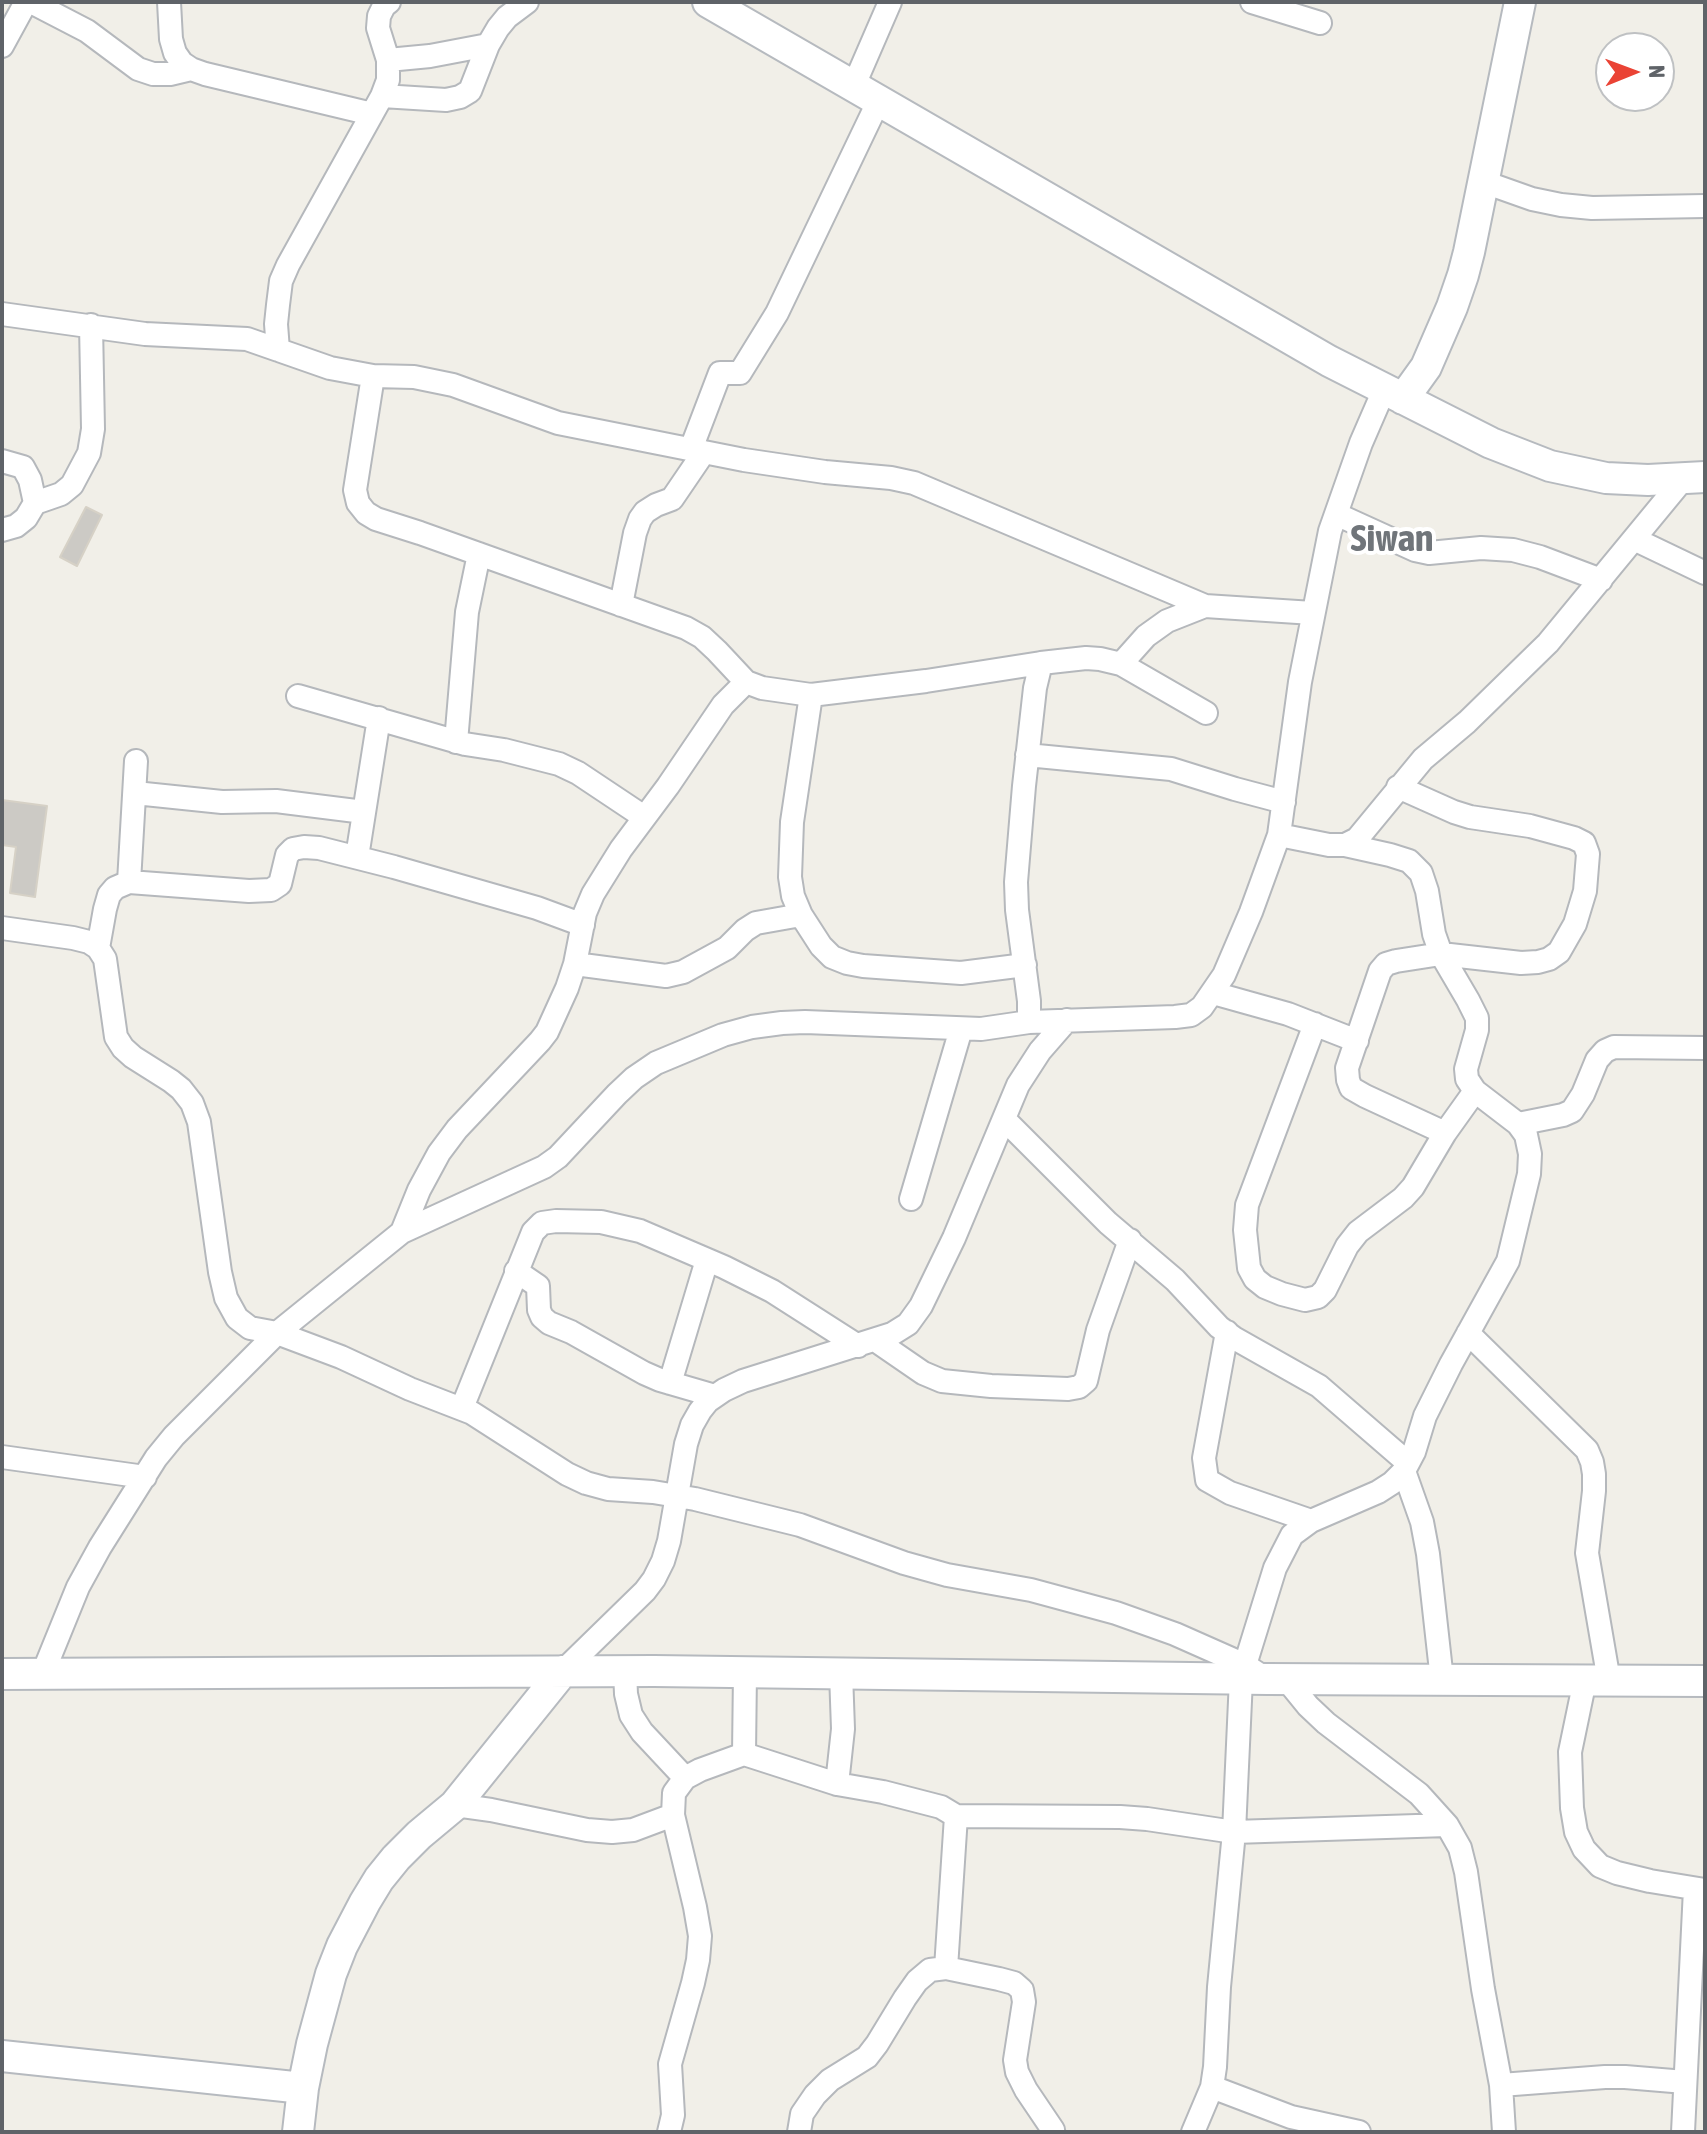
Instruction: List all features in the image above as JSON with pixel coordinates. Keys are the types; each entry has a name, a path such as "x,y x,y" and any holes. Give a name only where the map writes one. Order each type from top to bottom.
{"street":[{"path":"2,46 28,2 87,31 138,69 153,74 191,69"},
{"path":"278,350 276,324 281,281 388,80 388,60 378,28 379,16 389,2"},
{"path":"173,3 171,39 175,53 191,69 214,77 377,105 446,100 470,91 488,45 507,17 527,2"},
{"path":"708,2 1301,345 1491,443 1550,466 1606,478 1648,480 1694,477"},
{"path":"621,605 640,519 656,505 672,499 698,451 720,373 740,373 777,313 867,93 890,2"},
{"path":"1252,2 1320,23"},
{"path":"43,1673 78,1587 156,1458 277,1333 402,1232 544,1167 575,1141 634,1078 656,1063 723,1035 752,1027 805,1022 981,1029 1029,1022 1175,1017 1191,1015 1202,1007 1224,975 1279,835 1294,718 1313,613 1336,514 1361,443 1393,395 1426,367 1452,307 1469,252 1520,2"},
{"path":"388,60 488,45"},
{"path":"1484,182 1532,199 1561,205 1592,208 1705,206"},
{"path":"2,314 145,334 247,339 330,368 373,376 414,377 472,390 558,423 698,451 914,483 1205,606 1313,613"},
{"path":"2,530 16,526 26,518 35,503 61,494 72,485 89,453 93,429 91,325"},
{"path":"373,376 355,490 358,503 366,513 686,628 702,637 746,682 762,688 811,695 1086,658 1121,664 1206,713"},
{"path":"2,461 23,467 30,480 35,503"},
{"path":"1345,845 1357,839 1423,759 1467,722 1548,643 1634,539 1694,477"},
{"path":"1336,514 1415,550 1429,553 1481,548 1513,550 1601,580"},
{"path":"1634,539 1705,573"},
{"path":"456,742 467,612 479,554"},
{"path":"1121,664 1146,636 1167,621 1205,606"},
{"path":"1029,1022 1016,882 1033,700 1041,663"},
{"path":"402,1232 419,1190 439,1153 457,1129 547,1032 575,964 585,913 621,849 723,705 746,682"},
{"path":"811,695 790,851 793,896 821,946 832,957 863,966 961,973 1025,965"},
{"path":"298,696 456,742 559,764 578,773 644,817"},
{"path":"357,857 379,718"},
{"path":"1027,755 1171,769 1284,802"},
{"path":"129,882 136,761"},
{"path":"1398,787 1470,817 1563,834 1584,843 1588,854 1585,891 1575,924 1559,952 1549,959 1521,963 1441,954 1386,964 1380,971 1347,1068 1351,1088 1445,1133"},
{"path":"135,793 222,802 276,801 364,812"},
{"path":"1193,2132 1212,2087 1215,2067 1219,1987 1234,1832 1275,1568 1292,1535 1311,1521 1378,1492 1392,1483 1406,1467 1425,1416 1508,1261 1529,1174 1530,1154 1526,1135 1518,1124 1475,1091 1467,1079 1466,1069 1477,1030 1477,1018 1441,954 1421,873 1409,861 1345,845 1279,835"},
{"path":"98,948 109,895 115,888 129,882 271,890 280,884 287,855 293,849 319,848 357,857 537,908 583,925"},
{"path":"575,964 666,976 683,972 727,948 756,923 801,915"},
{"path":"2,928 89,942 98,948 105,959 116,1037 133,1057 181,1089 192,1103 199,1122 226,1298 237,1318 250,1328 277,1333 341,1357 410,1389 462,1408 586,1483 608,1489 677,1495 800,1525 904,1563 1031,1590 1116,1613 1175,1634 1260,1676 1308,1706 1419,1794 1447,1825 1460,1848 1501,2085 1504,2132"},
{"path":"1213,993 1288,1014 1357,1041"},
{"path":"298,2132 312,2044 331,1974 348,1935 379,1879 419,1835 455,1805 563,1671 654,1579 669,1541 686,1444 700,1411 724,1390 759,1375 866,1343 892,1334 908,1324 921,1306 949,1250 1014,1093 1040,1051 1067,1020"},
{"path":"1315,1024 1247,1205 1245,1230 1249,1268 1255,1279 1265,1287 1305,1300 1318,1297 1358,1232 1413,1187 1445,1133 1475,1091"},
{"path":"911,1199 961,1029"},
{"path":"1518,1124 1572,1111 1597,1060 1614,1047 1705,1048"},
{"path":"1004,1119 1108,1223 1175,1280 1227,1332 1319,1386 1406,1467 1422,1522 1442,1680"},
{"path":"462,1408 516,1271 533,1232 542,1223 601,1222 640,1231 772,1291 942,1381 1068,1389 1079,1387 1086,1381 1098,1330 1130,1240"},
{"path":"670,1383 707,1260"},
{"path":"516,1271 538,1286 539,1310 549,1323 644,1373 715,1396"},
{"path":"1227,1332 1204,1458 1207,1480 1230,1493 1311,1521"},
{"path":"1468,1333 1587,1450 1592,1462 1594,1491 1587,1553 1597,1680 1570,1752 1572,1808 1576,1832 1584,1849 1600,1866 1650,1881 1700,1889 1683,2132"},
{"path":"2,1457 145,1477"},
{"path":"2,1674 625,1671 1705,1681"},
{"path":"625,1671 631,1715 642,1732 685,1778"},
{"path":"744,1754 745,1672"},
{"path":"837,1784 843,1729 841,1673"},
{"path":"669,2132 673,2115 670,2064 693,1983 700,1936 673,1815 674,1793 685,1778 700,1770 744,1754 837,1784 941,1807 956,1816 1120,1817 1234,1832 1447,1825"},
{"path":"455,1805 612,1832 633,1830 673,1815"},
{"path":"946,1968 956,1816"},
{"path":"799,2132 802,2114 815,2095 830,2080 867,2057 917,1981 930,1970 946,1968 1014,1983 1022,1990 1024,2002 1015,2060 1017,2072 1052,2132"},
{"path":"2,2056 303,2088"},
{"path":"1501,2085 1583,2077 1685,2082"},
{"path":"1212,2087 1291,2117 1359,2132"}],"building":[{"path":"86,507 102,515 77,566 60,557"},
{"path":"2,800 47,806 35,897 10,893 16,847 2,845"}],"district":[{"name":"Siwan","path":"1392,539"}]}
